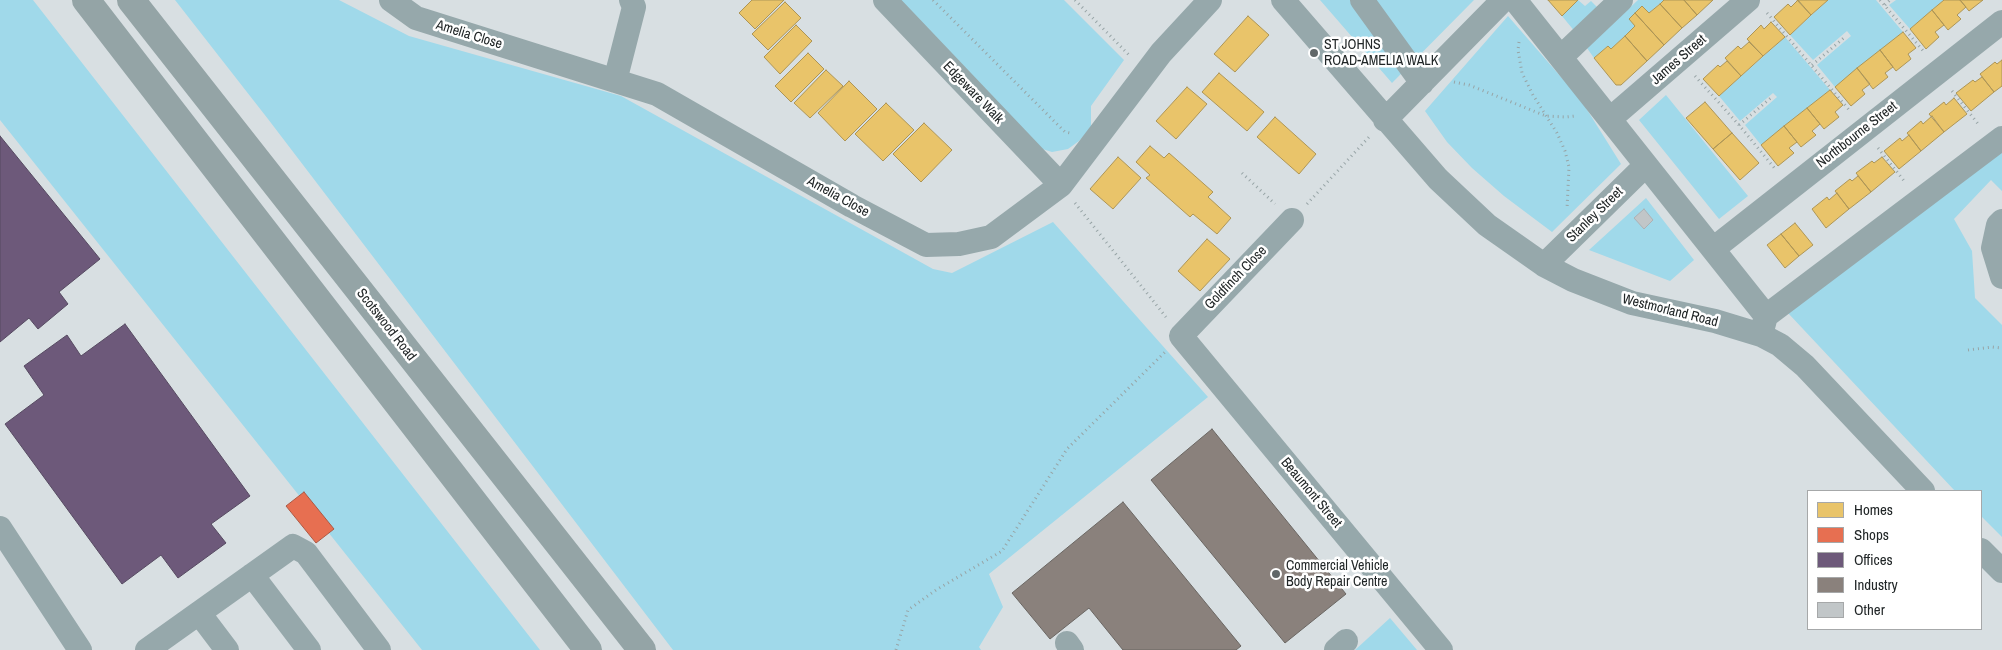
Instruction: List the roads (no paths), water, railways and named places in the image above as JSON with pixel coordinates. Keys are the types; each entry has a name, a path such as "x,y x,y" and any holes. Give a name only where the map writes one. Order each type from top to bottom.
{"main road":[{"path":"86,0 588,650"},
{"name":"Scotswood Road","path":"131,0 642,650"}],"street":[{"name":"Amelia Close","path":"391,0 416,18 657,94 852,206 926,245 959,244 991,237 1061,185 1160,53 1210,0"},
{"path":"615,81 634,7 631,0"},
{"name":"Edgeware Walk","path":"885,0 1061,185"},
{"name":"Westmorland Road","path":"1283,0 1438,179 1487,225 1544,265 1572,280 1632,303 1715,322 1763,325 1780,345 1805,366 1922,490"},
{"path":"1362,0 1424,80"},
{"path":"1385,120 1503,0"},
{"path":"1561,57 1621,0"},
{"name":"James Street","path":"1606,114 1755,3"},
{"path":"1520,7 1713,249 1763,325 1920,200 1998,141"},
{"name":"Northbourne Street","path":"1713,249 2002,22"},
{"name":"Stanley Street","path":"1544,265 1646,165"},
{"name":"Goldfinch Close","path":"1181,336 1292,220"},
{"path":"2002,221 1998,225 1993,248 2002,277"},
{"name":"Beaumont Street","path":"1181,336 1441,650"},
{"path":"0,528 80,650"},
{"path":"151,649 293,546 306,553 380,650"},
{"path":"1982,551 2002,571"},
{"path":"252,575 309,650"},
{"path":"199,613 227,650"}],"place":[{"name":"ST JOHNS ROAD-AMELIA WALK","path":"1314,53"},
{"name":"Commercial Vehicle Body Repair Centre","path":"1276,574"}]}
